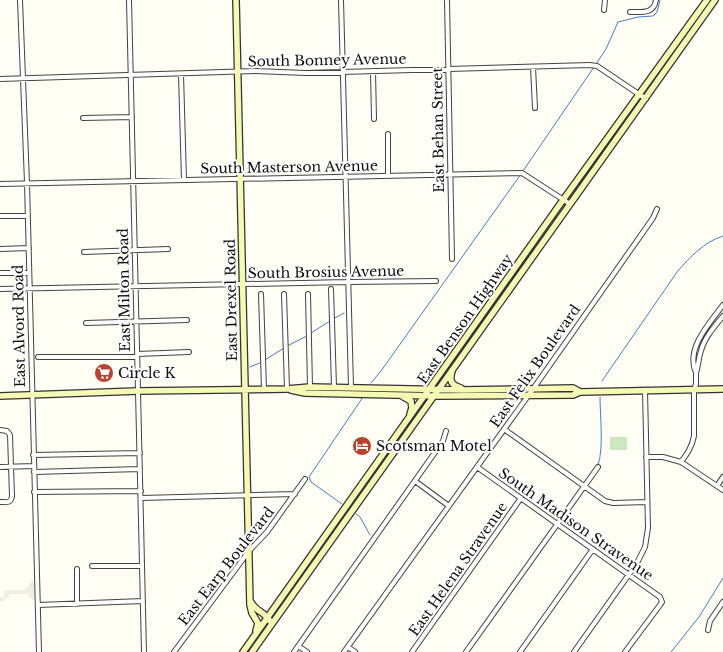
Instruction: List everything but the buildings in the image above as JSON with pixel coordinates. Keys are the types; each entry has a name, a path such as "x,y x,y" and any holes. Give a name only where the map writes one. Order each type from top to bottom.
{"main road":[{"name":"East Drexel Road","path":"236,0 250,600 251,610 258,623 256,635"},
{"name":"East Benson Highway","path":"243,652 563,200 707,0"},
{"name":"East Benson Highway","path":"252,652 715,0"},
{"path":"506,281 512,284"},
{"path":"454,367 451,374 451,382 454,386 467,390"},
{"path":"0,396 138,391 287,389 310,387 467,390 573,388 580,392"},
{"path":"287,389 305,393 425,396 573,395 580,392 723,389"},
{"path":"400,395 411,401 412,405 406,422"},
{"path":"250,600 255,608 268,617 272,624"}],"street":[{"name":"East Alvord Road","path":"20,0 28,216 39,652"},
{"name":"East Milton Road","path":"129,0 136,250 136,322 144,652"},
{"path":"341,0 351,387"},
{"name":"East Behan Street","path":"447,0 452,259"},
{"path":"604,10 605,0"},
{"path":"630,12 649,11 654,7 656,0"},
{"name":"South Bonney Avenue","path":"0,79 255,71 306,73 590,65 597,66 646,99"},
{"path":"533,66 535,108"},
{"path":"373,71 374,119"},
{"path":"181,74 184,180"},
{"path":"83,118 132,116"},
{"path":"388,134 388,176"},
{"name":"South Masterson Avenue","path":"0,184 522,173 570,204"},
{"name":"East Felix Boulevard","path":"344,652 528,396 653,218 657,209"},
{"path":"0,216 28,216"},
{"path":"0,248 28,248"},
{"path":"84,252 168,249"},
{"path":"0,273 29,273"},
{"name":"South Brosius Avenue","path":"0,289 436,281"},
{"path":"331,289 334,387"},
{"path":"261,294 264,389"},
{"path":"284,294 287,389"},
{"path":"308,294 310,387"},
{"path":"696,373 693,366 694,348 723,305"},
{"path":"681,462 688,453 694,436 694,390 701,351 711,332 723,316"},
{"path":"86,323 187,320"},
{"path":"705,331 711,332"},
{"path":"38,357 137,355 189,352"},
{"path":"574,652 640,559 645,547 648,528 645,390"},
{"path":"504,429 605,501 613,503 647,502"},
{"path":"0,430 10,430 12,466 12,502 0,502"},
{"path":"294,652 415,482 443,441 446,431"},
{"path":"33,455 140,453"},
{"path":"646,457 663,457 681,462 723,490"},
{"path":"0,467 34,466"},
{"name":"South Madison Stravenue","path":"477,467 659,596 662,600 660,605 625,652"},
{"path":"466,652 598,467"},
{"path":"34,472 140,469"},
{"path":"717,486 723,477"},
{"name":"East Earp Boulevard","path":"174,652 249,551 267,532 305,479"},
{"path":"415,482 449,506"},
{"path":"34,492 141,491"},
{"path":"141,498 248,494 295,494"},
{"name":"East Helena Stravenue","path":"412,652 521,498"},
{"path":"520,652 593,549"},
{"path":"92,566 142,566"},
{"path":"77,569 78,604"},
{"path":"38,605 143,601"},
{"path":"708,630 710,621 723,602"},
{"path":"298,646 307,652"},
{"path":"348,647 355,652"}],"green space":[{"path":"610,437 627,437 627,450 610,450"}],"shaded area":[{"path":"33,581 34,601 27,594 9,594 9,597 3,601 0,601 0,597 4,597 4,591 24,590"}],"waterway":[{"path":"596,64 606,49 618,22 638,17 653,16 657,12 660,0"},
{"path":"523,171 594,67"},
{"path":"371,383 521,174"},
{"path":"602,381 677,272 704,246 723,236"},
{"path":"333,319 344,313"},
{"path":"311,333 330,321"},
{"path":"287,346 307,336"},
{"path":"265,360 284,348"},
{"path":"250,367 262,362"},
{"path":"342,504 311,482 309,477 363,397"},
{"path":"598,465 601,450 600,397"},
{"path":"356,514 360,517 370,535"},
{"path":"671,652 699,617 723,578"}],"place":[{"name":"Circle K","path":"104,373"},
{"name":"Scotsman Motel","path":"362,446"}]}
